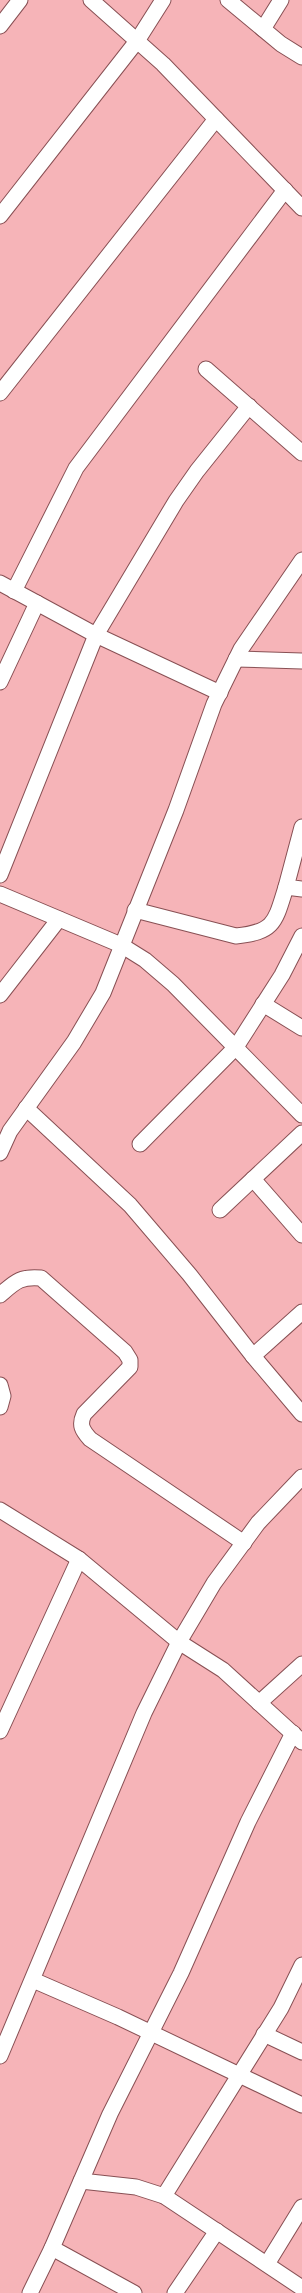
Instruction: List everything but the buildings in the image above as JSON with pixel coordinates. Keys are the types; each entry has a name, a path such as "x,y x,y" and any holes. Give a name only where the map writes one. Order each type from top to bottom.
{"street":[{"path":"0,26 20,0"},
{"path":"91,0 163,64 302,208"},
{"path":"0,216 137,41 163,0"},
{"path":"228,0 281,44 302,57"},
{"path":"263,29 281,0"},
{"path":"0,393 216,119"},
{"path":"14,591 76,468 285,190"},
{"path":"206,369 302,452"},
{"path":"0,875 96,635 176,501 197,471 249,406"},
{"path":"0,1153 10,1131 74,1042 103,993 176,810 220,693 236,659 302,560"},
{"path":"0,583 96,635 220,693"},
{"path":"0,682 5,661 37,603"},
{"path":"236,659 302,661"},
{"path":"135,910 236,936 252,934 271,925 277,916 302,827"},
{"path":"286,887 302,889"},
{"path":"0,894 121,945 145,960 173,984 302,1115"},
{"path":"0,995 59,919"},
{"path":"140,1144 236,1047 282,975 302,936"},
{"path":"263,1004 302,1028"},
{"path":"26,1108 130,1205 189,1274 253,1356 302,1414"},
{"path":"220,1210 302,1133"},
{"path":"252,1179 302,1235"},
{"path":"0,1295 17,1280 28,1277 41,1278 125,1352 130,1360 130,1367 84,1414 81,1422 82,1431 90,1439 244,1542"},
{"path":"253,1356 302,1312"},
{"path":"0,1385 4,1396 0,1407"},
{"path":"0,2056 144,1713 179,1642 214,1583 258,1523 302,1477"},
{"path":"0,1510 79,1559 179,1642 223,1670 297,1738 248,1822 181,1973 110,2114 52,2248 30,2293"},
{"path":"0,1731 79,1559"},
{"path":"259,1703 302,1664"},
{"path":"164,2196 280,2008 302,1966"},
{"path":"33,1980 151,2032 302,2105"},
{"path":"264,2034 302,2052"},
{"path":"81,2180 136,2187 164,2196 302,2288"},
{"path":"267,2264 302,2207"},
{"path":"175,2293 218,2231"},
{"path":"52,2248 134,2293"}]}
